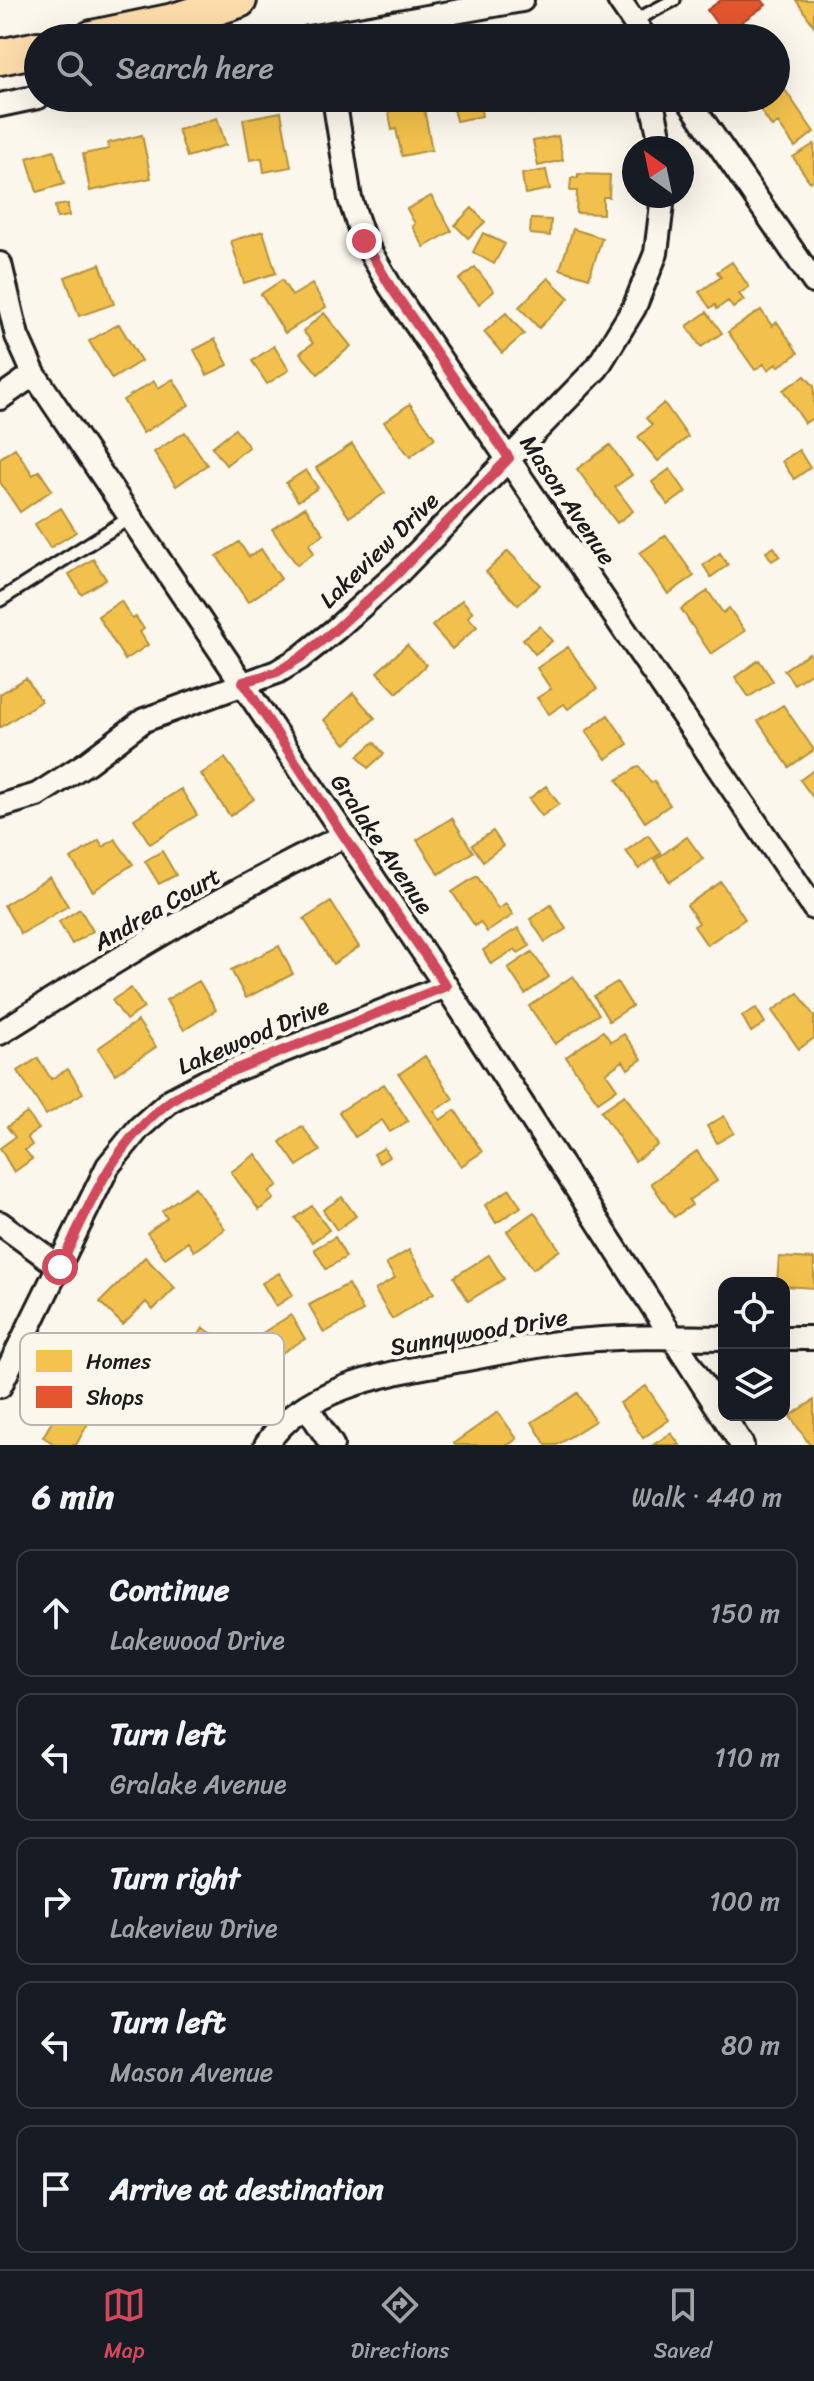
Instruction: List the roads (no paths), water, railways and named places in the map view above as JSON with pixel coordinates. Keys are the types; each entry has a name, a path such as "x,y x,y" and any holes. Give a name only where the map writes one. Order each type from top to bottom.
{"main road":[{"path":"160,24 239,0"},
{"path":"0,57 24,52"}],"street":[{"path":"390,24 522,0"},
{"path":"617,0 631,24"},
{"path":"0,105 24,100"},
{"name":"Mason Avenue","path":"336,112 350,199 364,241 390,286 814,908"},
{"path":"654,112 659,136"},
{"path":"697,112 814,282"},
{"name":"Lakeview Drive","path":"0,806 37,795 87,763 144,720 277,672 336,629 398,573 597,368 634,308 656,253 662,208"},
{"name":"Gralake Avenue","path":"0,264 17,336 34,374 446,986 742,1445"},
{"path":"0,398 34,374"},
{"name":"Andrea Court","path":"0,1033 239,891 344,836"},
{"name":"Lakewood Drive","path":"27,1333 108,1166 139,1128 171,1100 207,1081 446,986"},
{"path":"0,1223 60,1267"},
{"name":"Sunnywood Drive","path":"284,1424 343,1387 375,1376 565,1342 718,1338"},
{"path":"790,1338 814,1338"},
{"name":"Lakewood Drive","path":"0,1386 20,1346"},
{"path":"307,1407 332,1445"},
{"name":"Sunnywood Drive","path":"266,1445 283,1425"}],"lane":[{"path":"646,24 674,0"},
{"path":"0,600 131,517"}]}
